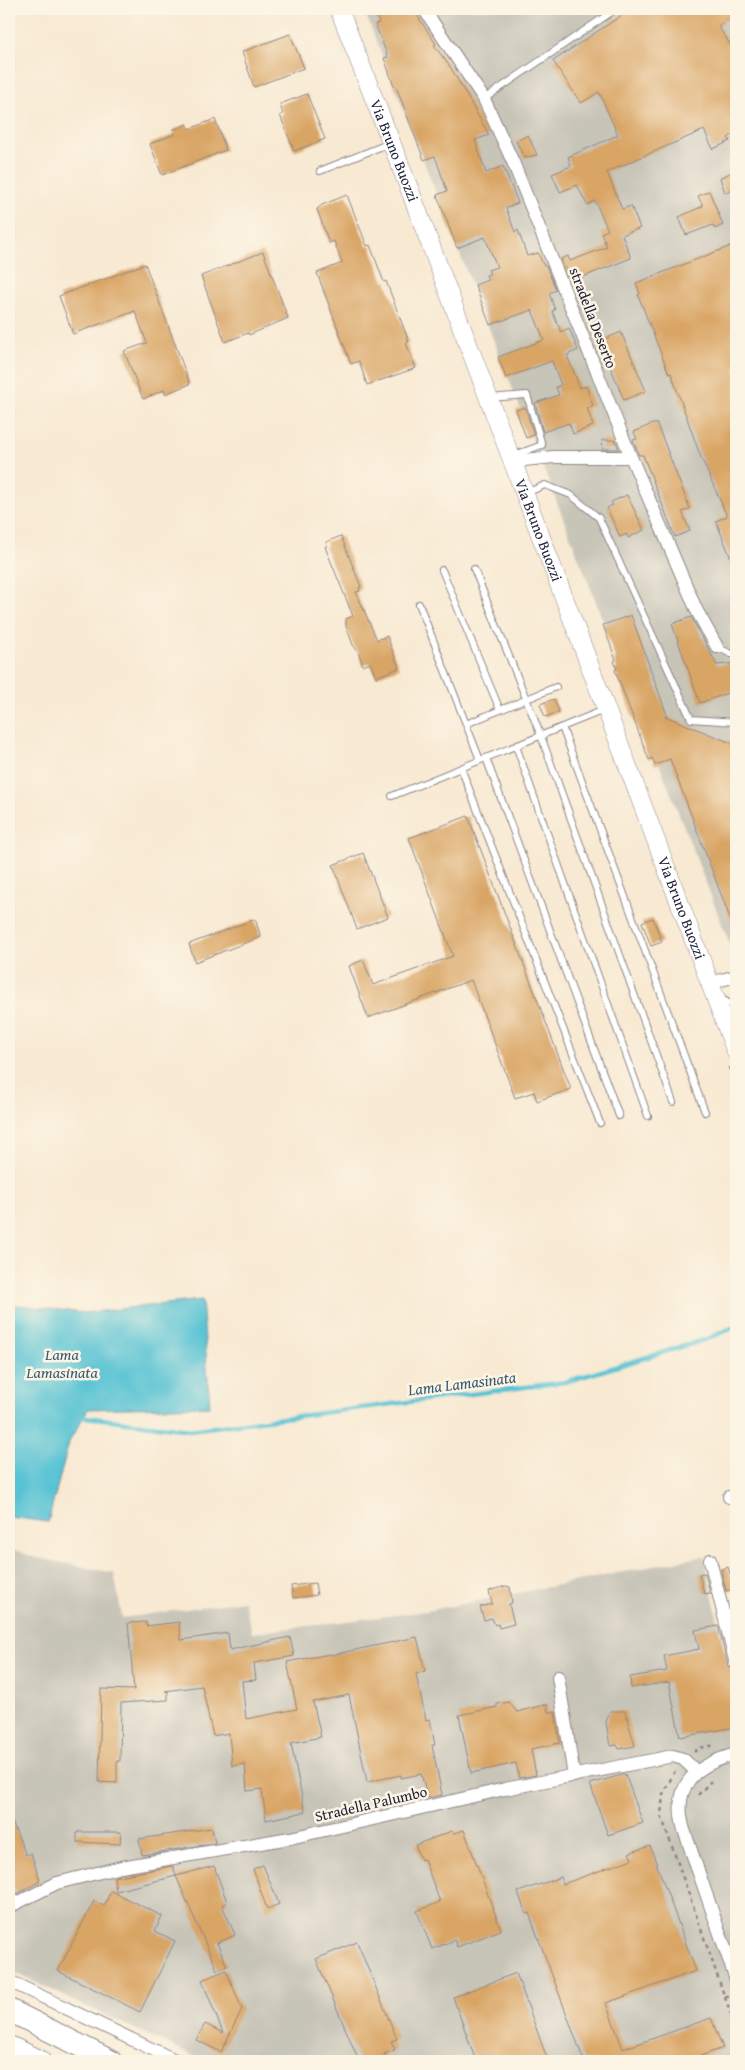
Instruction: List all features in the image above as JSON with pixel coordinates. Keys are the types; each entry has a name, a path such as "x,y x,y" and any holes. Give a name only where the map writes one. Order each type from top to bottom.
{"highway":[{"path":"9,2010 110,2061"},
{"path":"9,2046 39,2061"}],"main road":[{"name":"Via Bruno Buozzi","path":"339,9 489,398 736,1052"}],"street":[{"name":"stradella Deserto","path":"424,9 484,99 539,223 631,457 697,611 717,647"},
{"path":"513,462 554,457 631,457"},
{"path":"712,989 736,976"},
{"path":"710,1560 736,1664"},
{"path":"558,1677 574,1776"},
{"path":"736,1754 715,1760 697,1772 683,1791 680,1805 680,1818 736,1980"},
{"name":"Stradella Palumbo","path":"9,1907 57,1883 121,1867 290,1838 505,1789 673,1756 683,1759 697,1772"},
{"path":"9,1981 177,2061"}],"lane":[{"path":"484,99 616,9"},
{"path":"320,171 391,143"},
{"path":"489,398 527,394 542,445 513,462"},
{"path":"525,494 545,486 572,495 600,518 691,719 736,722"},
{"path":"474,569 541,736 673,1102"},
{"path":"442,570 500,710"},
{"path":"419,604 466,724 483,759 619,1116"},
{"path":"717,647 731,654 736,654"},
{"path":"466,724 556,687"},
{"path":"392,796 606,709"},
{"path":"562,727 705,1112"},
{"path":"516,746 648,1116"},
{"path":"461,768 600,1123"},
{"path":"712,989 736,1007"}],"path":[{"path":"696,1798 712,1780"},
{"path":"725,1997 736,1993"}],"shaded area":[{"path":"364,9 736,9 736,960"},
{"path":"9,1548 33,1557 114,1573 122,1618 244,1601 252,1633 427,1611 704,1556 736,1704 736,2061 203,2061 9,1970"}],"water":[{"name":"Lama Lamasinata","path":"202,1300 210,1406 88,1409 69,1442 48,1522 9,1517 9,1304 84,1313"}],"building":[{"path":"373,9 413,9 436,44 434,45 451,68 489,135 475,140 486,173 503,166 518,203 506,208 515,232 518,230 527,256 538,253 544,266 546,266 556,290 549,293 555,310 552,311 561,332 569,328 578,350 567,355 580,388 586,386 593,406 587,408 593,426 573,434 569,423 543,432 535,403 559,395 556,387 561,385 552,361 506,378 498,357 544,340 532,310 490,325 475,285 488,280 486,275 490,274 488,270 497,267 485,237 457,248 437,195 447,191 435,156 424,160 384,58 388,57 375,24 379,23"},
{"path":"631,9 736,9 736,13 718,26 736,53 736,132 728,138 730,141 713,149 704,130 607,172 622,209 631,206 640,228 622,235 631,258 578,279 579,281 571,284 561,259 568,256 570,261 607,247 601,233 608,230 595,201 587,205 577,185 560,192 552,174 571,166 568,157 618,135 599,92 581,103 553,61"},
{"path":"290,34 304,68 254,87 242,52"},
{"path":"307,94 325,139 294,151 280,115 283,114 280,104"},
{"path":"215,119 226,150 162,175 150,144 175,134 173,130 187,124 189,129"},
{"path":"528,135 537,155 524,158 516,141"},
{"path":"736,170 736,189 725,193 720,178"},
{"path":"709,191 723,225 715,229 713,225 686,235 679,217 703,206 698,196"},
{"path":"347,195 367,246 370,245 384,282 386,281 409,342 406,343 416,368 367,385 359,361 351,364 317,273 342,263 334,241 329,243 317,209 322,205"},
{"path":"736,244 736,571 716,521 727,516 700,455 671,373 669,374 638,295 640,294 636,283"},
{"path":"263,252 288,318 249,335 248,333 225,342 201,276"},
{"path":"145,264 190,384 165,394 164,390 143,399 124,351 147,343 135,311 73,334 59,296"},
{"path":"621,332 646,391 624,400 600,341"},
{"path":"525,407 534,435 526,438 516,410"},
{"path":"652,424 657,424 690,509 682,512 690,531 675,537 643,455 639,455 633,440 637,439 634,432"},
{"path":"602,440 615,440 619,449 603,449"},
{"path":"627,495 644,530 628,538 627,534 620,537 607,508 613,505 611,502"},
{"path":"341,536 361,587 359,588 360,591 356,592 377,640 387,636 399,668 376,677 370,663 363,666 358,651 353,645 346,626 346,619 353,616 325,547 327,546 326,542"},
{"path":"631,615 667,715 665,716 736,745 736,934 670,759 655,765 652,758 649,760 615,670 617,669 614,661 616,660 603,625"},
{"path":"691,617 717,665 736,663 736,690 700,703 672,624"},
{"path":"554,699 559,712 545,717 540,704"},
{"path":"468,816 571,1089 537,1101 534,1092 515,1098 471,980 368,1018 349,966 363,960 373,985 453,956 409,838"},
{"path":"363,853 388,917 357,929 333,865"},
{"path":"653,918 662,942 651,946 642,922"},
{"path":"255,919 261,937 195,962 189,944"},
{"path":"728,1567 735,1589 726,1591 721,1569"},
{"path":"705,1573 710,1594 704,1593 699,1574"},
{"path":"315,1583 317,1595 293,1598 291,1586"},
{"path":"506,1586 510,1587 512,1603 509,1604 514,1624 499,1628 498,1624 495,1625 492,1618 484,1620 480,1607 492,1604 489,1591"},
{"path":"146,1622 146,1626 179,1622 181,1640 228,1633 230,1650 290,1637 294,1656 254,1663 256,1680 242,1681 246,1719 297,1709 287,1662 417,1637 425,1671 416,1674 426,1720 430,1719 435,1745 432,1745 442,1795 428,1798 421,1774 401,1778 401,1775 367,1782 349,1695 313,1702 321,1737 291,1743 305,1812 266,1820 262,1789 247,1791 245,1764 232,1766 229,1733 213,1736 202,1686 165,1691 168,1691 168,1700 121,1703 120,1761 117,1761 117,1783 99,1782 101,1689 134,1690 128,1623"},
{"path":"718,1626 728,1666 733,1673 736,1672 736,1727 680,1737 669,1682 631,1688 630,1677 667,1671 664,1656 699,1649 695,1630"},
{"path":"509,1702 517,1712 547,1704 548,1712 555,1712 560,1743 531,1749 536,1775 519,1778 516,1763 471,1773 459,1715 497,1707 497,1704"},
{"path":"610,1711 625,1711 635,1746 619,1749 617,1745 610,1746 606,1722"},
{"path":"625,1774 643,1823 608,1835 590,1784"},
{"path":"9,1815 26,1855 31,1853 39,1877 39,1882 17,1894 9,1875"},
{"path":"212,1828 215,1843 142,1855 139,1839"},
{"path":"464,1830 501,1930 457,1947 455,1940 432,1949 417,1911 440,1902 424,1859 421,1860 415,1845 452,1831 454,1833"},
{"path":"77,1832 121,1832 120,1844 77,1842"},
{"path":"650,1846 696,1971 606,2003 623,2049 711,2018 723,2048 687,2061 584,2061 529,1913 526,1914 518,1892 561,1877 563,1884 632,1859 629,1853"},
{"path":"263,1865 279,1904 267,1909 253,1869"},
{"path":"173,1866 176,1876 116,1891 114,1877"},
{"path":"214,1866 227,1902 222,1905 235,1935 217,1943 227,1966 217,1970 176,1876"},
{"path":"111,1891 162,1916 155,1931 175,1941 140,2012 58,1971 94,1901 104,1906"},
{"path":"357,1942 397,2039 391,2041 395,2050 384,2054 387,2061 359,2061 316,1959"},
{"path":"226,1970 242,2009 221,2052 196,2040 205,2024 223,2033 202,1980"},
{"path":"516,1973 548,2061 476,2061 453,1997"}],"waterway":[{"name":"Lama Lamasinata","path":"78,1416 190,1430 565,1382 707,1339 736,1326"}]}
